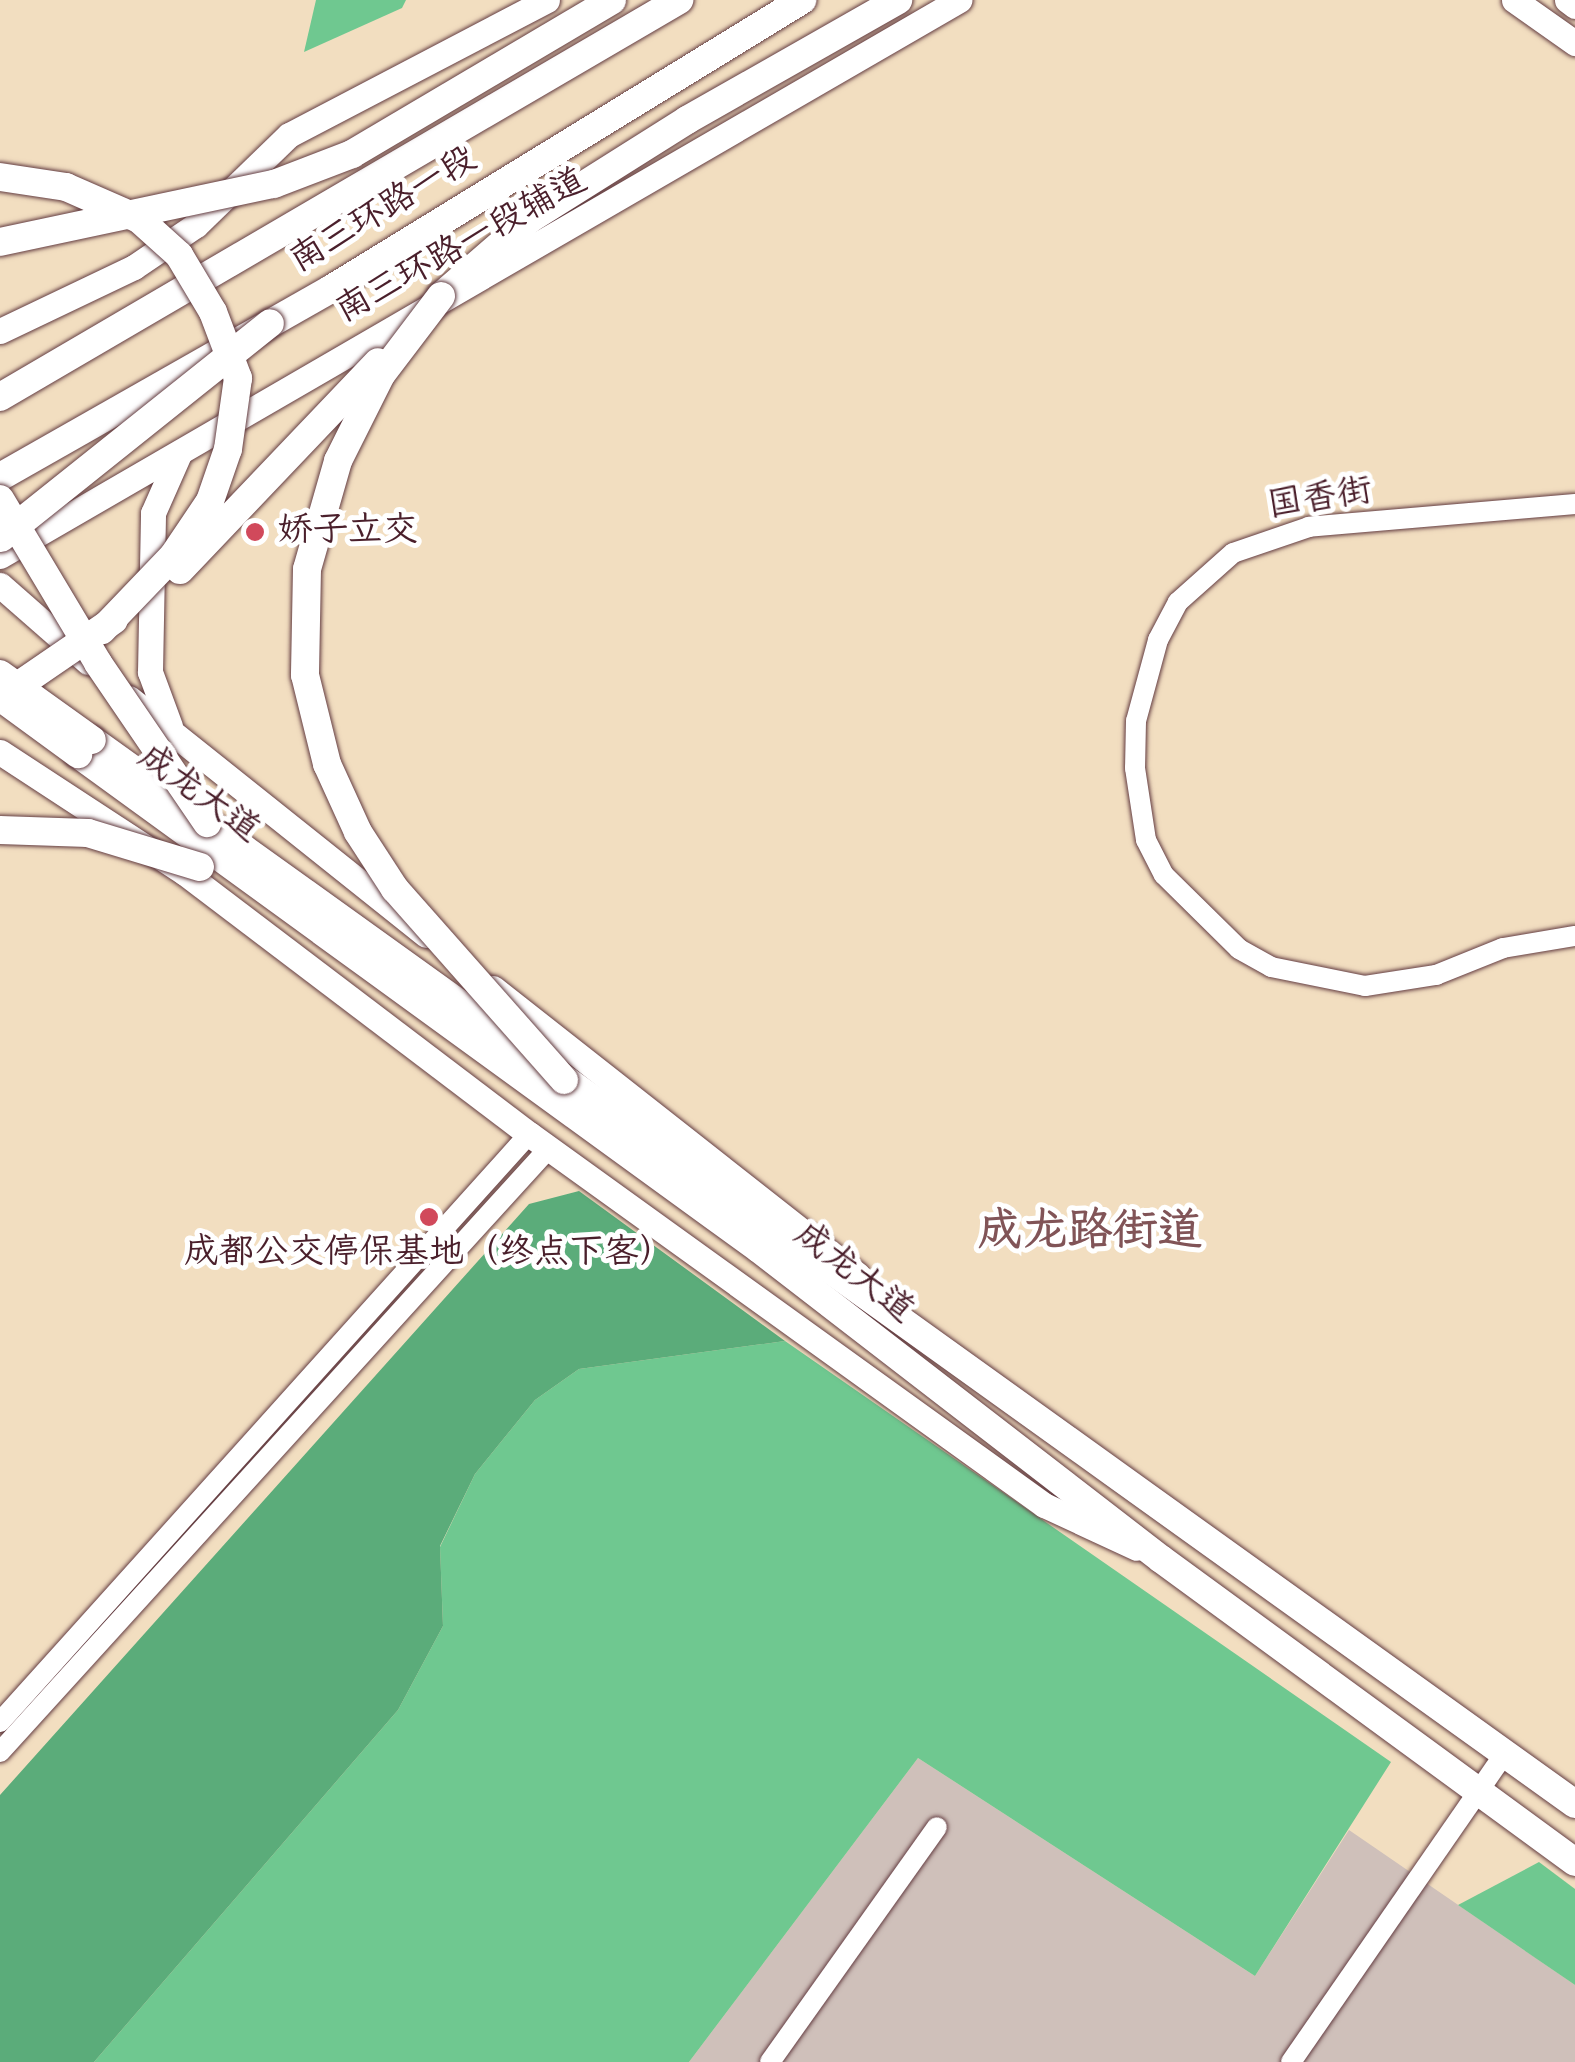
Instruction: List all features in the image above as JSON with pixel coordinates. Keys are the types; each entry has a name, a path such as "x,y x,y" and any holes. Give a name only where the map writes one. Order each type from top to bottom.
{"highway":[{"path":"0,242 274,184 336,160 612,0"},
{"name":"南三环路一段","path":"0,396 679,0"},
{"name":"南三环路一段","path":"0,477 330,290 802,0"},
{"path":"85,747 0,698 168,581 441,296 530,219 687,120 898,0"},
{"path":"0,177 66,187 140,219 179,255 213,312 238,378 228,448 210,501 172,556 102,630"},
{"path":"441,296 381,375 338,461 306,569 305,675 327,764 358,832 395,889 559,1090"},
{"path":"0,539 270,322"},
{"path":"0,499 98,663 207,823"},
{"path":"0,674 85,747"},
{"name":"成龙大道","path":"85,747 765,1239 1160,1559 1575,1862"},
{"name":"成龙大道","path":"85,747 207,823 559,1090"},
{"path":"0,830 88,833 200,868 280,917 413,1018 559,1090"},
{"name":"成龙大道","path":"765,1239 977,1374 1575,1804"}],"main road":[{"path":"1,331 134,267 196,225 289,135 547,0"},
{"name":"南三环路一段辅道","path":"0,556 959,0"},
{"path":"1514,0 1575,43"},
{"path":"1567,0 1575,6"},
{"path":"176,739 150,672 153,513 179,454"},
{"path":"0,585 176,739 977,1374"},
{"path":"0,752 46,776 539,1141 1044,1505 1160,1559"}],"street":[{"name":"国香街","path":"1575,504 1309,527 1233,553 1178,602 1158,640 1136,721 1135,768 1146,840 1164,875 1240,949 1271,967 1364,986 1436,975 1503,948 1575,936"},
{"path":"0,764 46,776"},
{"path":"0,1722 539,1141"},
{"path":"0,1752 539,1141"},
{"path":"1291,2062 1505,1754"},
{"path":"770,2062 937,1827"}],"shaded area":[{"path":"918,1758 1255,1976 1349,1830 1575,1985 1575,2062 689,2062"}],"green space":[{"path":"316,0 406,0 402,8 304,52"},
{"path":"579,1191 785,1341 579,1369 535,1400 475,1474 440,1546 443,1626 398,1710 94,2062 0,2062 0,1795 529,1204"},
{"path":"785,1341 1391,1762 1255,1976 918,1758 689,2062 94,2062 398,1710 443,1626 440,1547 475,1474 535,1400 579,1369"},
{"path":"1539,1862 1575,1889 1575,1985 1458,1905"}],"place":[{"name":"娇子立交","path":"255,532"},
{"name":"成都公交停保基地（终点下客）","path":"429,1217"}],"district":[{"name":"成龙路街道","path":"1090,1234"}]}
